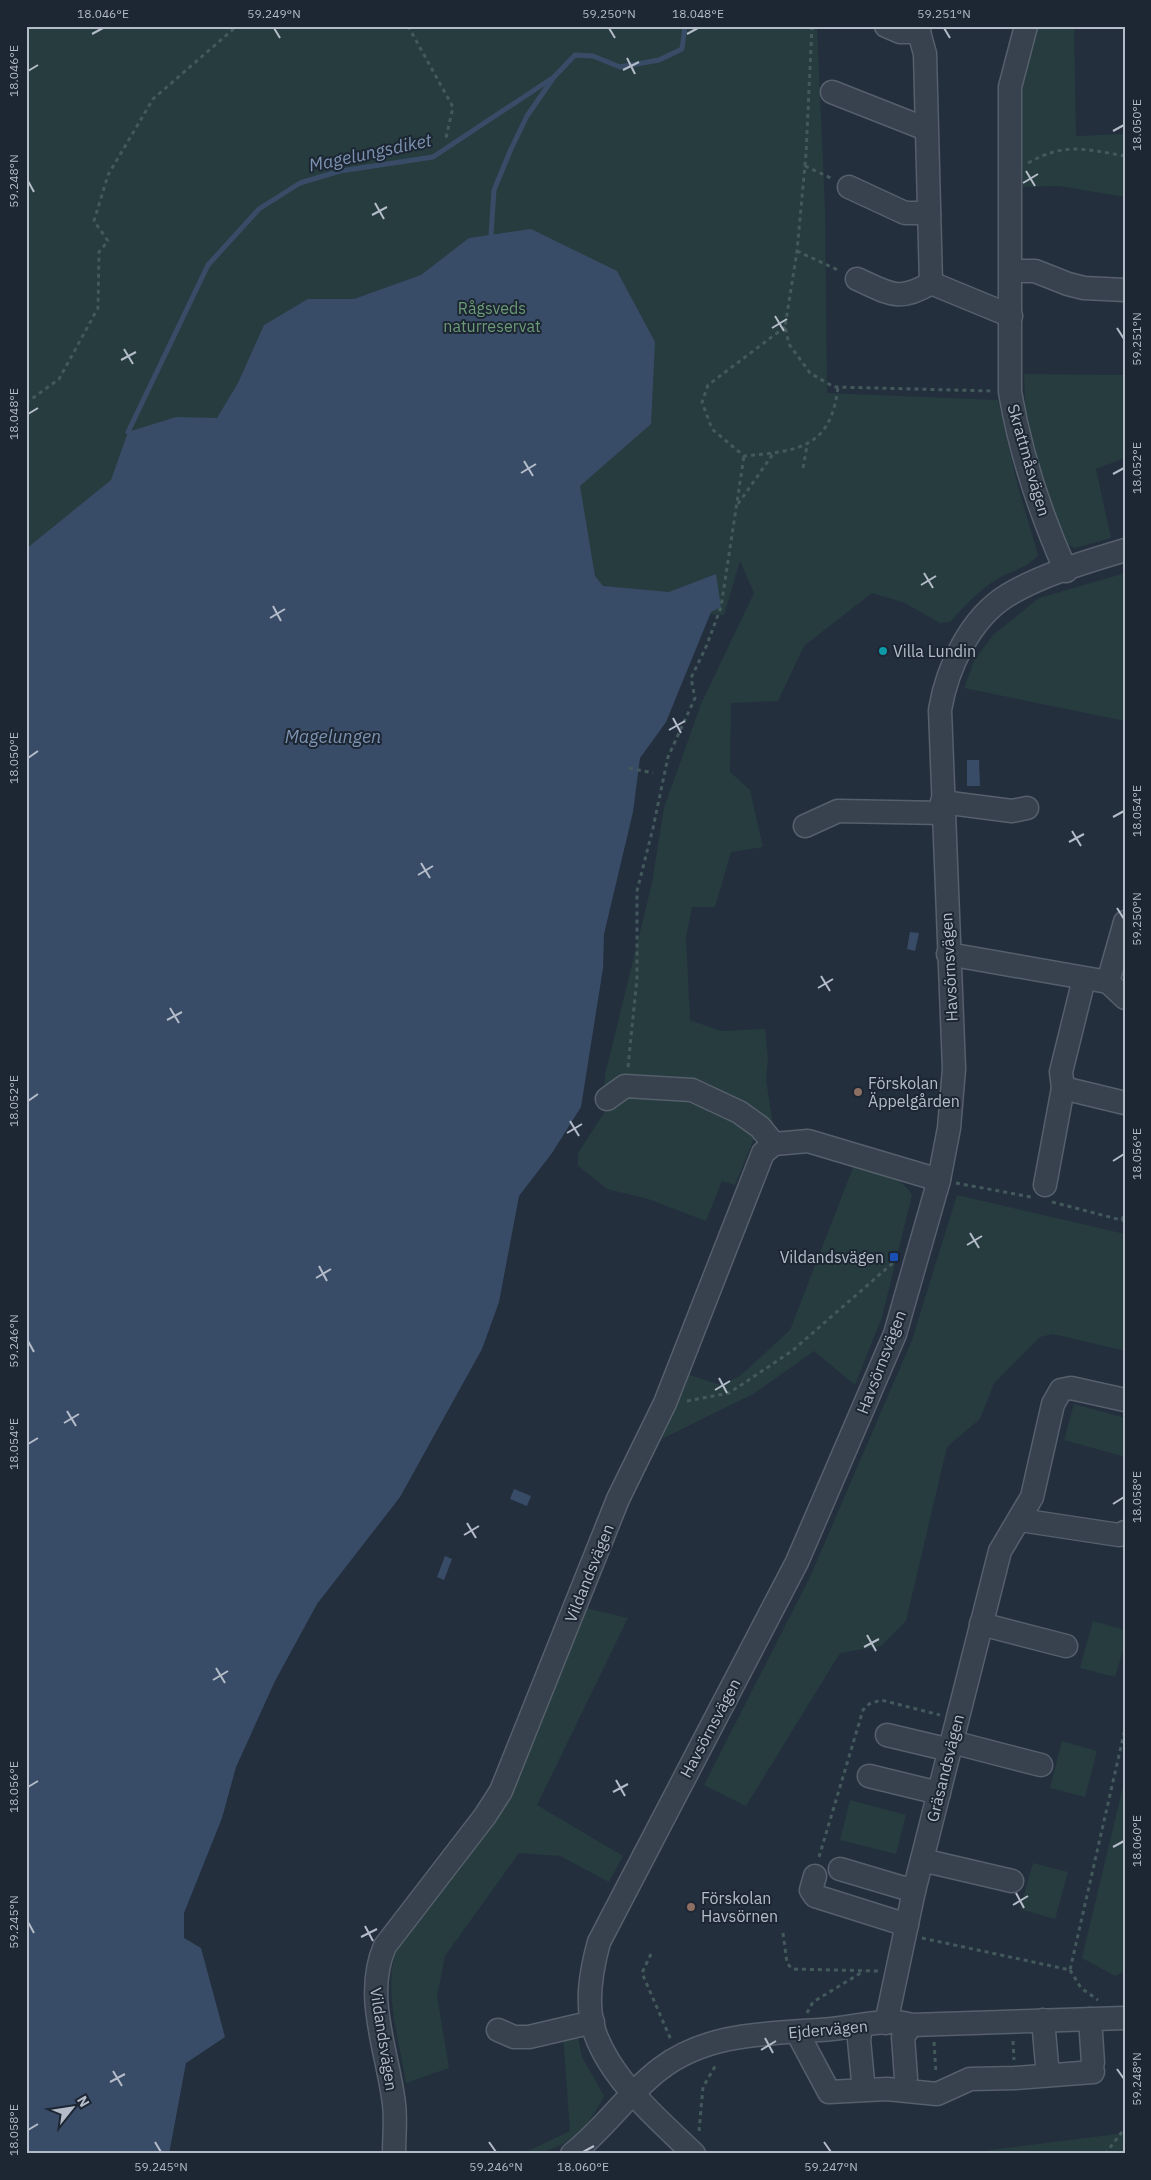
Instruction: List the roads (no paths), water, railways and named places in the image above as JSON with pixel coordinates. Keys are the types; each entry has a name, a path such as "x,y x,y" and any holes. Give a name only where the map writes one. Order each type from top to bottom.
{"street":[{"path":"886,26 900,32 919,29 925,54 931,283"},
{"name":"Skrattmåsvägen","path":"1026,26 1010,87 1010,392 1016,426 1055,546 1066,570"},
{"path":"832,92 926,129"},
{"path":"849,186 905,213 929,213"},
{"path":"1011,271 1035,270 1068,284 1084,288 1125,290"},
{"path":"857,279 894,295 917,292 931,283"},
{"path":"931,283 1011,316"},
{"name":"Havsörnsvägen","path":"694,2154 634,2093 608,2061 595,2032 590,1987 599,1942 796,1562 895,1334 939,1180 949,1128 954,1069 942,808 940,710 944,687 959,651 988,612 1006,596 1034,581 1125,550"},
{"path":"805,826 838,811 942,808 1012,810 1027,808"},
{"path":"1108,982 1125,922"},
{"path":"948,954 1084,980 1108,982 1125,998"},
{"path":"1045,1185 1063,1088 1061,1072 1084,980"},
{"path":"1063,1088 1125,1103"},
{"path":"616,1093 692,1090 739,1112 760,1127 774,1144 808,1141 939,1180"},
{"name":"Vildandsvägen","path":"394,2154 394,2106 376,2003 375,1980 378,1961 385,1946 413,1912 501,1791 618,1499 665,1404 754,1170 762,1152 774,1144"},
{"name":"Gräsandsvägen","path":"886,2022 913,1931 914,1891 1000,1551 1032,1497 1053,1404 1061,1390 1071,1388 1125,1400"},
{"path":"1020,1520 1119,1535 1125,1532"},
{"path":"981,1624 1066,1646"},
{"path":"887,1735 1041,1765"},
{"path":"869,1776 939,1793"},
{"path":"922,1860 1012,1881"},
{"path":"840,1869 914,1891"},
{"path":"815,1876 811,1890 815,1896 913,1931"},
{"name":"Ejdervägen","path":"572,2154 590,2140 608,2117 659,2070 684,2053 732,2037 900,2021 911,2025 1120,2018"},
{"path":"797,2032 829,2092 887,2089 937,2094 970,2079 1015,2078 1093,2067 1090,2019"},
{"path":"1043,2020 1047,2065"},
{"path":"498,2030 514,2037 529,2037 594,2022"},
{"path":"906,2078 903,2038 911,2025"},
{"path":"861,2026 859,2040 863,2081"}],"water":[{"name":"Magelungen","path":"531,229 617,271 655,342 651,424 580,486 595,576 603,586 669,592 716,574 721,607 711,612 666,722 640,758 633,812 604,934 603,968 581,1107 552,1153 519,1196 499,1302 482,1349 400,1497 317,1604 275,1681 236,1767 222,1818 184,1913 184,1938 201,1948 225,2037 186,2063 169,2154 26,2154 26,549 111,480 128,432 176,417 217,418 238,383 264,325 308,299 354,299 421,275 469,238"},
{"path":"967,760 979,760 980,786 967,786"},
{"path":"910,932 919,933 915,951 907,949"},
{"path":"514,1489 531,1496 527,1506 510,1499"},
{"path":"445,1556 452,1559 444,1580 437,1577"}],"waterway":[{"name":"Magelungsdiket","path":"491,235 494,190 527,116 554,77 575,55 593,56 620,67 659,60 682,49 685,26"},
{"name":"Magelungsdiket","path":"128,432 208,265 259,209 300,183 340,171 433,157 554,77"}],"place":[{"name":"Villa Lundin","path":"883,651"},
{"name":"Förskolan Äppelgården","path":"858,1092"},
{"name":"Vildandsvägen","path":"894,1257"},
{"name":"Förskolan Havsörnen","path":"691,1907"}],"park label":[{"name":"Rågsveds naturreservat","path":"492,317"}]}
